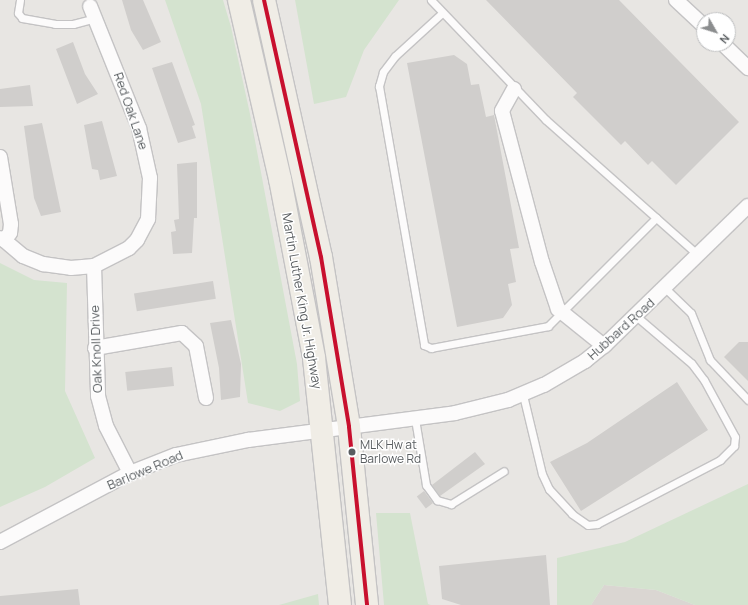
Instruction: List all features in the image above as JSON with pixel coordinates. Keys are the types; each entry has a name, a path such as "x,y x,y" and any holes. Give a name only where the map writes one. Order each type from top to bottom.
{"main road":[{"path":"232,0 251,51"},
{"name":"Martin Luther King Jr. Highway","path":"240,0 292,238 324,430 340,605"},
{"name":"Martin Luther King Jr. Highway","path":"264,0 275,41 318,242 349,427 367,605"},
{"path":"271,0 275,41"}],"street":[{"path":"676,0 696,19"},
{"name":"Red Oak Lane","path":"2,239 23,256 43,264 71,268 94,266 120,255 137,240 148,218 151,195 139,128 91,8"},
{"path":"731,52 748,68"},
{"path":"514,89 502,111 542,262 558,309 604,346"},
{"path":"0,157 11,224 10,233 2,239"},
{"name":"Hubbard Road","path":"349,427 415,419 485,407 523,395 563,375 604,346 748,206"},
{"name":"Oak Knoll Drive","path":"94,266 95,348 100,408 130,473"},
{"path":"95,348 182,333 196,346 206,398"},
{"name":"Barlowe Road","path":"0,542 130,473 198,449 349,427"}],"lane":[{"path":"20,0 18,13 22,18 55,24 91,8"},
{"path":"431,0 514,89 698,255"},
{"path":"442,12 395,56 383,72 379,86 424,345 431,348 548,326 563,313 656,218"},
{"path":"665,288 691,313 710,360 748,400"},
{"path":"523,395 542,474 549,488 572,514 588,525 597,524 720,460 734,446 735,437 704,380 691,362 636,316"},
{"path":"415,419 426,486 437,500 450,504 504,471"}],"shaded area":[{"path":"604,585 656,590 695,605 591,605"}],"green space":[{"path":"165,0 223,0 231,27 250,114 297,364 300,401 280,411 248,403 201,104"},
{"path":"295,0 399,0 364,50 346,97 314,104"},
{"path":"0,263 34,280 67,283 65,391 95,458 45,487 0,507"},
{"path":"748,484 748,605 695,605 656,590 604,585 591,605 557,605 557,558 625,542"},
{"path":"376,513 410,513 428,604 431,605 384,605"},
{"path":"318,594 319,605 279,605"}],"building":[{"path":"122,0 143,0 161,42 143,50 131,30"},
{"path":"486,0 619,0 739,122 676,185 652,161 648,165 625,141 621,145 573,97 577,93"},
{"path":"73,42 85,74 98,94 77,104 56,49"},
{"path":"454,55 467,64 471,85 479,84 486,117 494,115 519,248 510,249 516,282 508,284 512,305 503,318 457,327 407,63"},
{"path":"172,62 195,125 192,126 196,138 178,143 152,68"},
{"path":"30,85 33,106 0,107 0,89"},
{"path":"102,121 117,176 100,180 98,170 92,169 84,125"},
{"path":"42,123 61,212 41,216 34,198 24,126"},
{"path":"197,162 197,218 194,218 192,253 173,254 171,232 176,231 174,220 179,219 177,164"},
{"path":"213,281 216,299 137,311 134,294"},
{"path":"231,320 241,364 240,397 221,400 219,368 210,323"},
{"path":"739,342 748,342 748,381 724,357"},
{"path":"172,367 174,386 127,391 125,372"},
{"path":"677,382 708,430 581,511 550,462 587,443"},
{"path":"475,452 485,464 440,496 432,485"},
{"path":"424,491 433,503 426,508 417,496"},
{"path":"546,555 550,605 461,605 442,599 439,566"},
{"path":"78,589 80,605 0,605 0,596"}],"transit line":[{"path":"264,0 321,257 349,427 367,605"}],"place":[{"name":"MLK Hw at Barlowe Rd","path":"352,452"}]}
